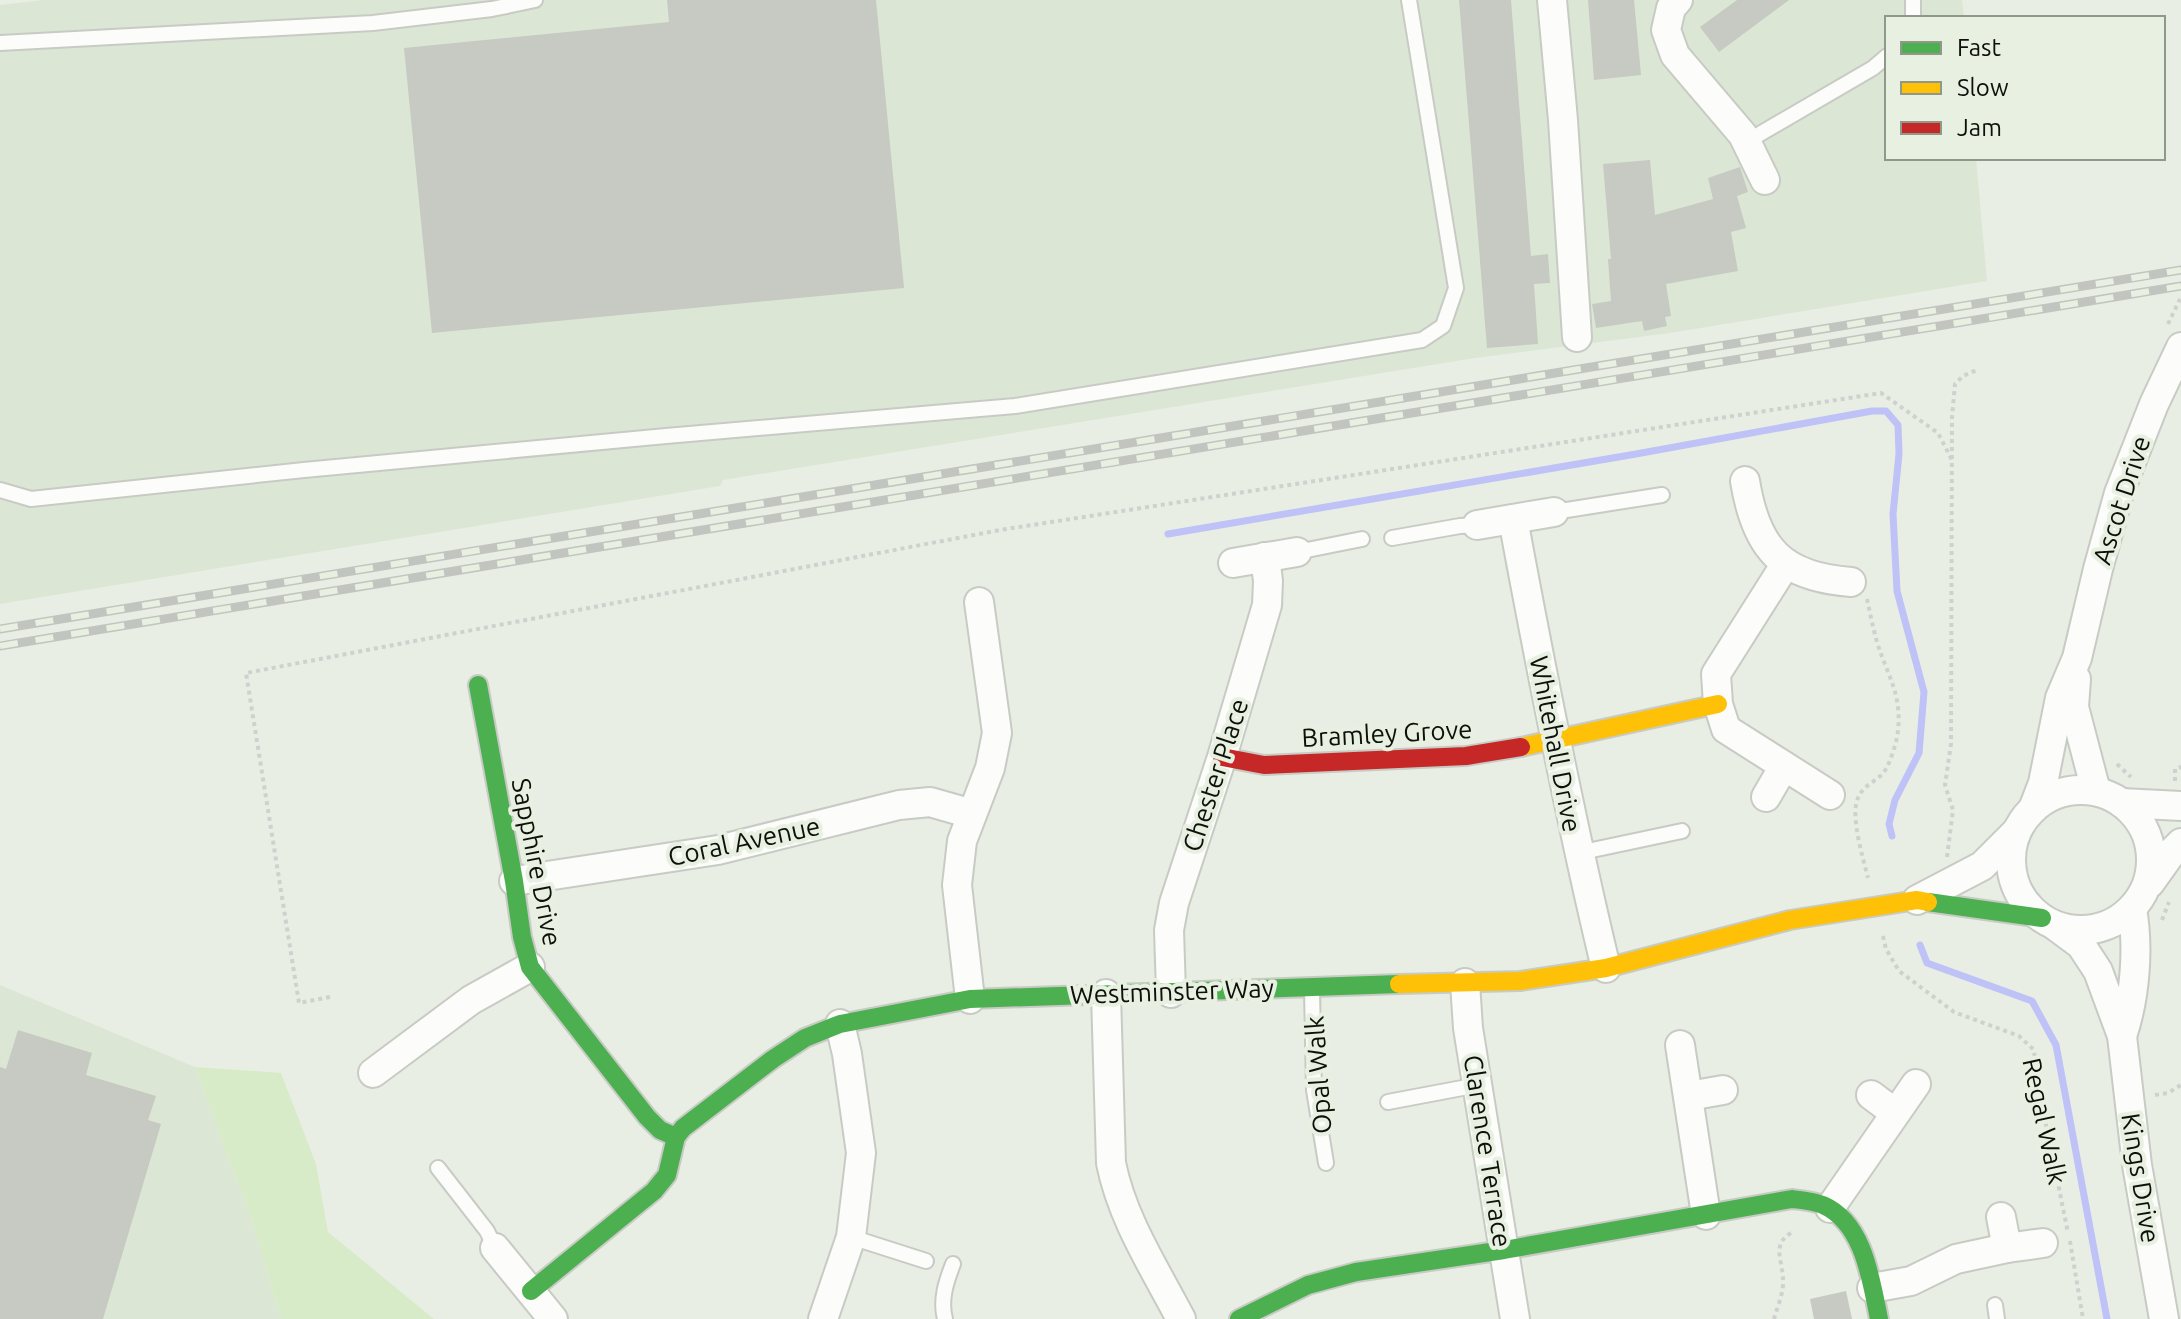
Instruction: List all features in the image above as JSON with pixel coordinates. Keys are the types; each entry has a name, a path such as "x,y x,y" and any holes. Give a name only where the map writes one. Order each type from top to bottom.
{"street":[{"path":"1552,0 1577,337"},
{"path":"1678,0 1671,8 1666,30 1675,55 1743,135 1765,180"},
{"name":"Ascot Drive","path":"2077,658 2119,493 2154,404 2181,347"},
{"path":"1745,481 1756,526 1769,548 1785,565 1829,581 1851,582"},
{"path":"1477,525 1554,512"},
{"name":"Whitehall Drive","path":"1513,519 1554,740 1606,968"},
{"path":"1233,563 1297,552"},
{"name":"Chester Place","path":"1171,993 1169,930 1174,903 1267,605 1265,557"},
{"path":"1785,565 1716,674 1718,704 1726,729 1830,795"},
{"path":"970,999 957,885 962,841 990,768 997,733 979,602"},
{"path":"2077,658 2074,707 2096,791"},
{"path":"2077,658 2060,698 2043,783 2033,809 2016,832 2011,865 2016,886 2026,904 2047,921 2074,930 2095,929 2116,922 2138,900 2181,843"},
{"name":"Sapphire Drive","path":"478,685 522,937 530,967 647,1117 660,1130 676,1137"},
{"name":"Bramley Grove","path":"1222,757 1264,765 1466,756 1499,752 1718,704"},
{"path":"1766,797 1784,766"},
{"path":"2033,809 2052,796 2074,790 2178,796"},
{"path":"2129,792 2137,817 2147,834 2151,853 2151,873 2138,900"},
{"name":"Coral Avenue","path":"514,881 718,850 899,805 930,802 972,814"},
{"name":"Westminster Way","path":"676,1137 683,1128 773,1059 805,1038 840,1024 970,999 1520,981 1606,968 1790,920 1917,900 1982,866 2016,832"},
{"name":"Westminster Way","path":"1917,900 2047,921"},
{"name":"Kings Drive","path":"2122,1036 2129,1015 2138,900"},
{"name":"Kings Drive","path":"2047,921 2081,945 2098,971 2122,1036 2137,1165 2164,1319"},
{"path":"373,1073 471,1000 530,967"},
{"name":"Clarence Terrace","path":"1465,983 1468,1028 1515,1319"},
{"path":"1106,994 1111,1163 1116,1188 1181,1319"},
{"path":"823,1319 851,1237 861,1153 840,1024"},
{"path":"1680,1045 1706,1215"},
{"path":"1830,1208 1916,1084"},
{"path":"1689,1096 1723,1090"},
{"path":"1871,1095 1895,1113"},
{"path":"531,1291 654,1191 667,1175 676,1137"},
{"path":"1256,1315 1308,1285 1356,1272 1504,1250 1792,1199 1812,1201 1830,1208 1847,1225 1859,1245 1879,1319"},
{"path":"2001,1217 2007,1248"},
{"path":"1872,1288 1911,1281 1956,1259 2043,1243"},
{"path":"495,1248 553,1319"}],"lane":[{"path":"0,43 373,23 492,9 535,0"},
{"path":"0,490 31,499 414,459 1015,406 1422,340 1443,326 1456,288 1409,0"},
{"path":"1746,142 1873,68 1885,58"},
{"path":"1554,512 1662,495"},
{"path":"1392,538 1477,525"},
{"path":"1297,552 1362,539"},
{"path":"1578,853 1682,831"},
{"name":"Opal Walk","path":"1312,986 1314,1090 1326,1163"},
{"path":"1388,1102 1478,1085"},
{"path":"438,1168 487,1231 495,1248"},
{"path":"851,1237 926,1261"},
{"path":"945,1319 942,1309 945,1285 953,1264"}],"path":[{"path":"1948,863 1953,810 1945,785 1951,744 1952,417 1955,384 1963,376 1979,369"},
{"name":"Regal Walk","path":"1851,582 1863,581 1878,643 1894,682 1899,704 1898,736 1891,759 1884,773 1869,783 1858,798 1855,816 1886,949 1899,971 1954,1012 2019,1036 2034,1050 2037,1080 2083,1319"},
{"path":"2111,759 2128,776 2129,792"},
{"path":"2178,796 2175,769 2181,767"},
{"path":"2149,1097 2168,1093 2181,1085"},
{"path":"1774,1319 1784,1283 1779,1246 1784,1236 1794,1231"}],"shaded area":[{"path":"43,0 1962,0 1964,16 1885,16 1885,160 1976,160 1987,281 1670,333 1475,358 723,480 720,486 0,604 0,5"},
{"path":"0,985 195,1067 251,1219 281,1319 0,1319"}],"green space":[{"path":"195,1067 281,1073 316,1164 328,1232 434,1319 281,1319 251,1219"}],"building":[{"path":"667,0 876,0 904,288 432,333 404,48 669,22"},
{"path":"1459,0 1511,0 1531,256 1548,254 1550,283 1534,284 1538,344 1487,348"},
{"path":"1588,0 1634,0 1641,75 1594,80"},
{"path":"1737,0 1789,0 1719,52 1700,27"},
{"path":"1650,160 1655,215 1713,199 1708,178 1740,167 1748,192 1737,196 1746,228 1731,232 1738,271 1666,284 1671,316 1665,317 1667,326 1644,331 1642,321 1596,328 1592,304 1611,301 1608,259 1611,259 1603,164"},
{"path":"18,1030 92,1053 86,1075 156,1096 148,1120 161,1124 103,1319 0,1319 0,1067 6,1069"},
{"path":"1846,1291 1852,1319 1814,1319 1810,1299"}],"waterway":[{"path":"1168,534 1886,411 1898,425 1899,454 1893,514 1897,591 1924,692 1919,753 1895,800 1889,824 1892,836"},
{"path":"1920,945 1927,963 2032,1001 2056,1045 2107,1319"}],"railway":[{"path":"0,629 2181,270"},
{"path":"0,646 2181,286"}],"traffic: fast":[{"path":"478,685 522,937 530,967 647,1117 660,1130 676,1137"},
{"path":"1928,902 2042,918"},
{"path":"531,1291 654,1191 667,1175 676,1137 683,1128 773,1059 805,1038 840,1024 970,999 1399,984"},
{"path":"1239,1319 1308,1285 1356,1272 1504,1250 1792,1199 1823,1205 1837,1213 1848,1225 1863,1254 1879,1319"}],"traffic: slow":[{"path":"1521,747 1718,704"},
{"path":"1399,984 1520,981 1606,968 1790,920 1917,900 1928,902"}],"traffic: jam":[{"path":"1222,757 1264,765 1466,756 1521,747"}]}
